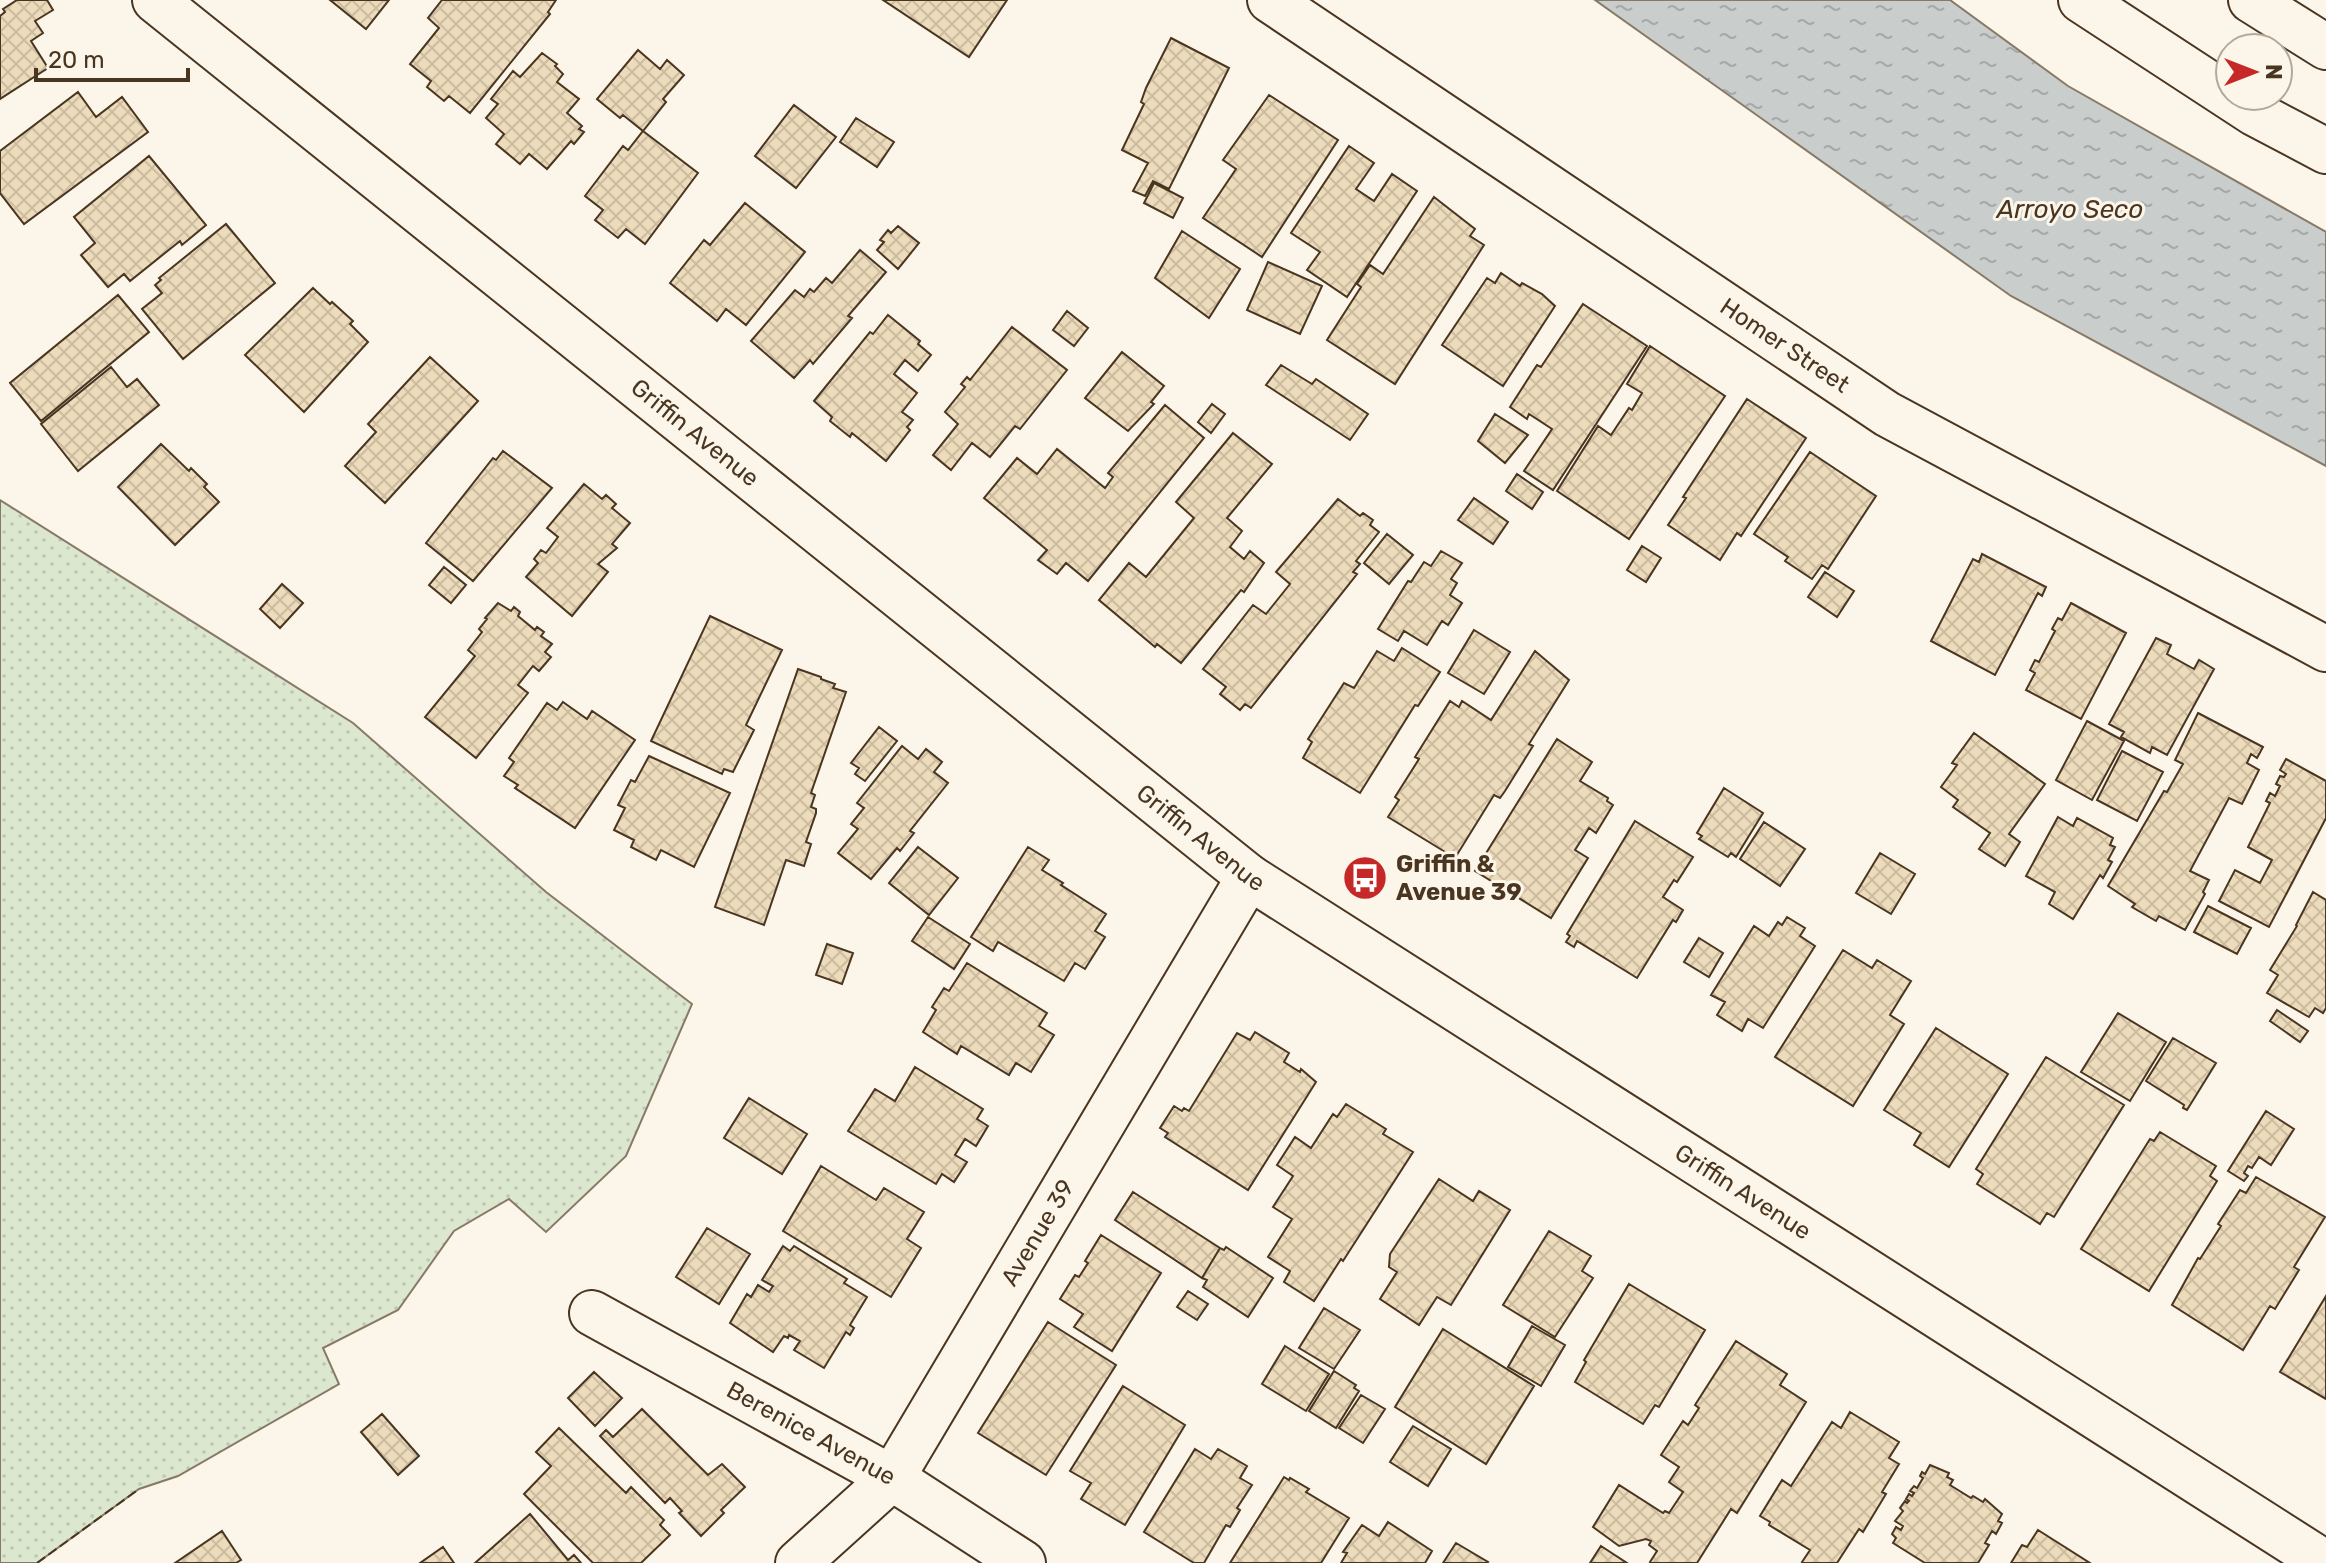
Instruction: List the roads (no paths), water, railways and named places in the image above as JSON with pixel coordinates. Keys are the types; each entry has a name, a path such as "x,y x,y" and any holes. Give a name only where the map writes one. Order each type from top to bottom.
{"main road":[{"name":"Griffin Avenue","path":"155,0 1249,877 2325,1563"},
{"name":"Homer Street","path":"1270,0 1887,414 2326,649"},
{"path":"2081,0 2254,113 2326,151"},
{"path":"2251,0 2326,47"},
{"name":"Avenue 39","path":"798,1563 892,1478 1249,877"},
{"name":"Berenice Avenue","path":"592,1313 892,1478 1023,1563"}],"water":[{"name":"Arroyo Seco","path":"1595,0 1950,0 2068,86 2326,232 2326,466 2011,296"}],"place":[{"name":"Griffin & Avenue 39","path":"1365,878"}]}
